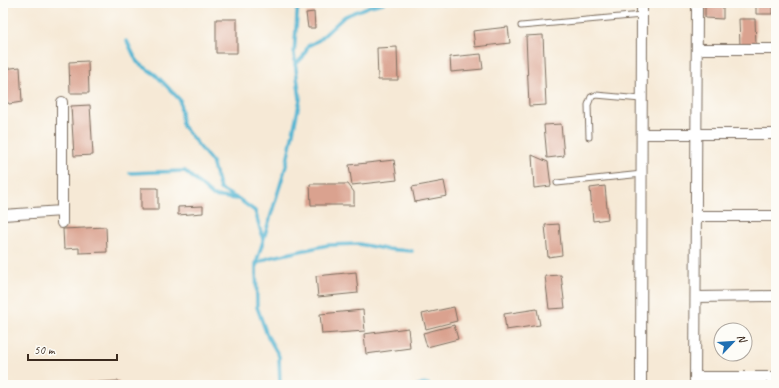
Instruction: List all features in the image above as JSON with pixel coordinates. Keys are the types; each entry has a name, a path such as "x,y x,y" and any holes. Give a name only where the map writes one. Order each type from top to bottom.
{"street":[{"path":"641,385 642,3"},
{"path":"697,3 695,381 776,377"},
{"path":"697,49 776,49"},
{"path":"62,102 62,223"},
{"path":"642,134 776,134"},
{"path":"3,214 62,211"},
{"path":"696,216 776,216"},
{"path":"696,297 776,296"}],"lane":[{"path":"521,26 642,15"},
{"path":"589,137 588,105 591,97 596,95 641,99"},
{"path":"557,184 642,174"}],"building":[{"path":"705,3 723,3 723,19 705,18"},
{"path":"756,3 772,3 772,14 756,14"},
{"path":"314,12 315,28 308,28 306,13"},
{"path":"216,19 237,19 237,53 216,53"},
{"path":"739,19 755,19 756,45 740,46"},
{"path":"508,27 510,43 475,47 473,31"},
{"path":"543,35 546,105 529,106 526,36"},
{"path":"397,47 398,80 378,80 377,48"},
{"path":"481,54 483,69 451,72 450,57"},
{"path":"88,61 89,93 70,93 69,62"},
{"path":"20,67 22,102 9,104 3,96 3,69"},
{"path":"90,105 93,155 74,156 71,106"},
{"path":"561,124 564,156 547,158 544,125"},
{"path":"532,155 548,162 551,186 534,188"},
{"path":"394,160 397,180 352,185 349,165"},
{"path":"444,181 447,196 415,202 412,187"},
{"path":"310,184 348,184 354,192 354,205 311,205"},
{"path":"605,186 608,219 593,221 590,188"},
{"path":"141,188 158,188 158,210 141,210"},
{"path":"203,206 203,213 178,215 178,207"},
{"path":"559,224 562,255 548,257 545,225"},
{"path":"106,227 107,252 79,253 79,248 64,249 63,229"},
{"path":"356,272 358,293 318,297 316,276"},
{"path":"561,275 565,308 549,309 545,276"},
{"path":"454,307 457,321 426,329 422,314"},
{"path":"537,309 540,325 506,330 504,314"},
{"path":"363,310 365,331 322,334 320,314"},
{"path":"454,325 458,339 427,347 423,333"},
{"path":"408,328 410,348 366,354 364,334"},
{"path":"119,381 119,385 82,385 83,383"}],"waterway":[{"path":"280,385 279,356 267,335 257,307 256,264 286,166 300,99 294,54 298,3"},
{"path":"295,65 303,57 308,46 319,40 345,16 370,6 383,3"},
{"path":"127,41 137,62 156,75 180,100 182,125 212,162 220,189 240,200 255,211 263,239"},
{"path":"130,173 185,171 213,196 237,199"},
{"path":"256,264 268,258 328,245 359,244 385,249 412,251"},
{"path":"418,385 428,384"}]}
